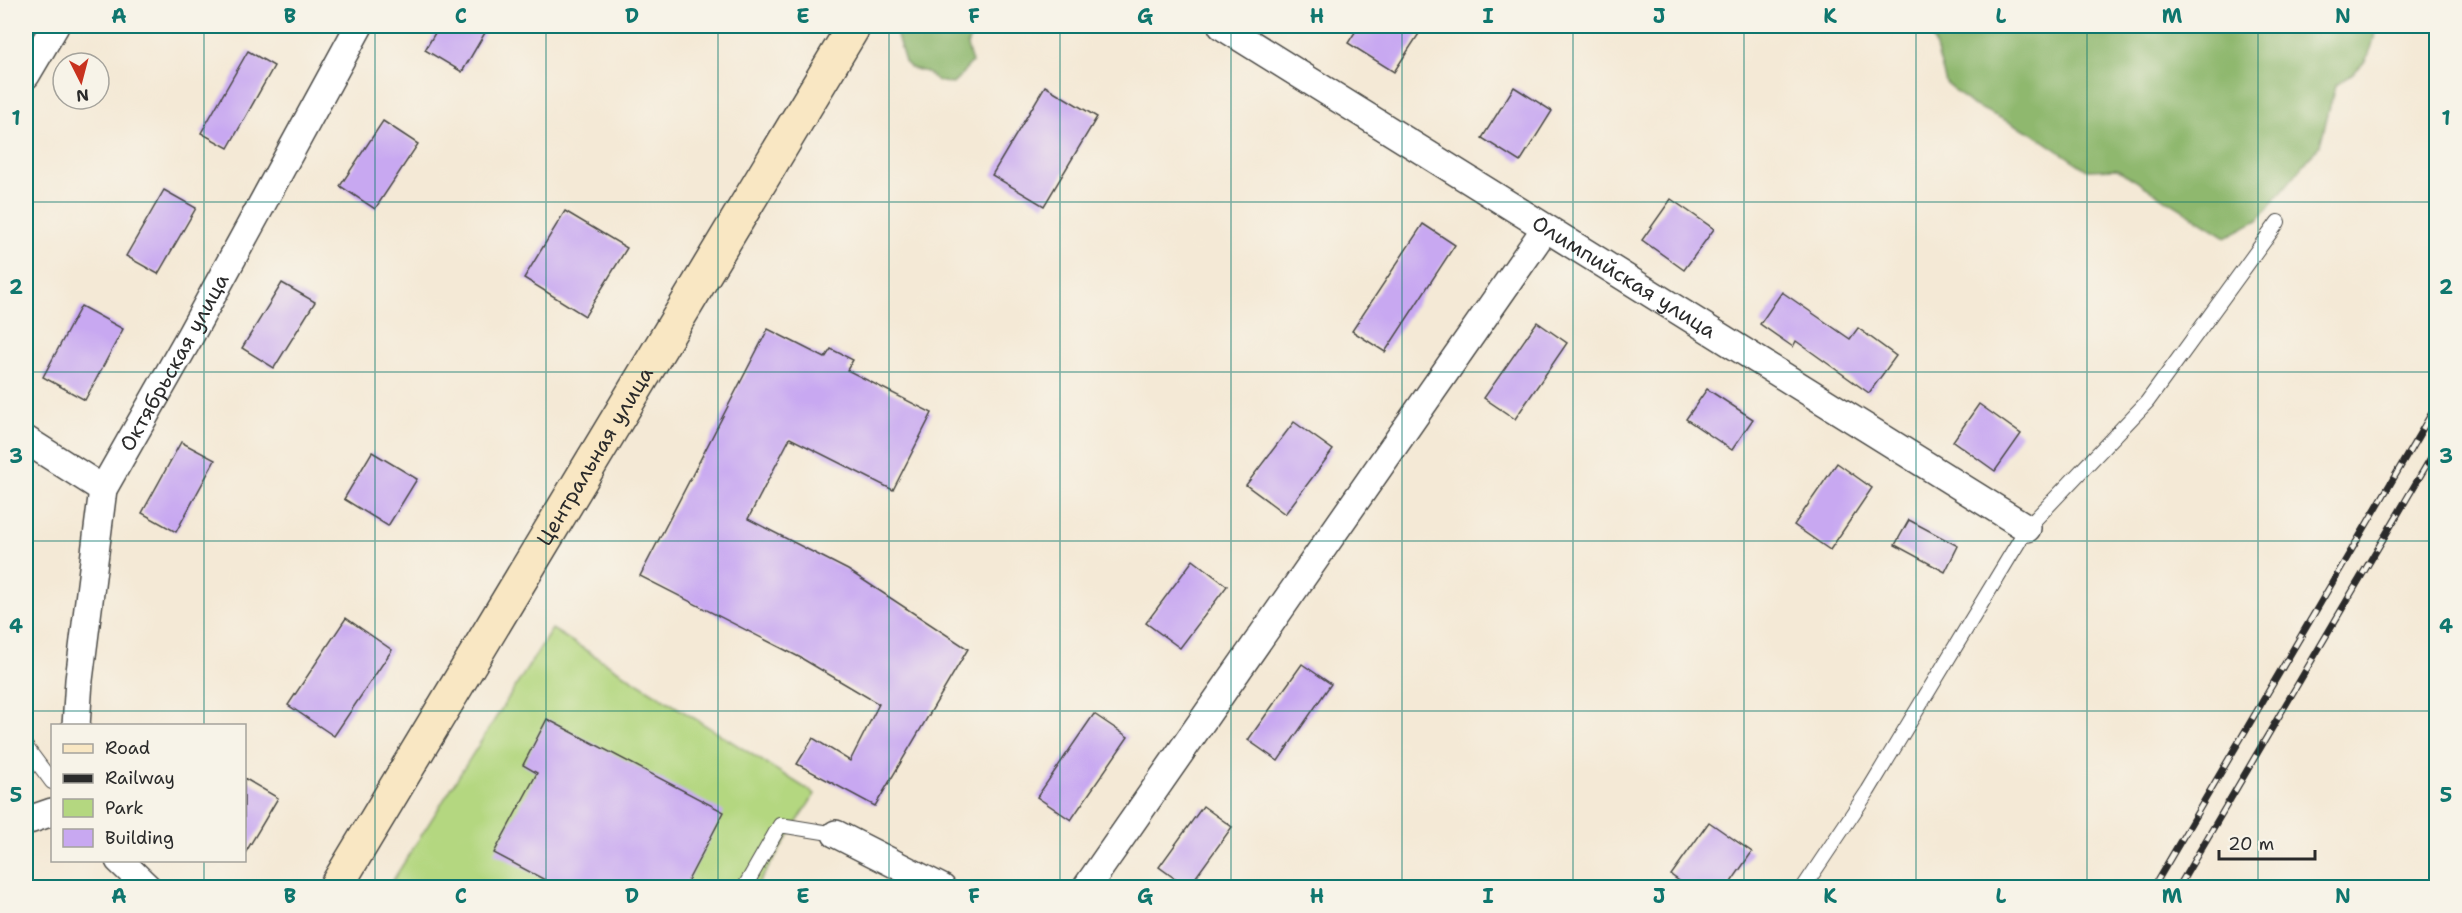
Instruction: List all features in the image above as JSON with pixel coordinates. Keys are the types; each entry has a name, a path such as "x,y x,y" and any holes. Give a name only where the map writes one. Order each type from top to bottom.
{"street":[{"path":"26,75 55,26"},
{"name":"Октябрьская улица","path":"76,724 79,680 103,489 190,336 359,26"},
{"name":"Центральная улица","path":"335,888 854,26"},
{"name":"Олимпийская улица","path":"1222,26 2027,528"},
{"path":"1086,888 1545,229"},
{"path":"26,440 103,489"},
{"path":"26,821 51,812"},
{"path":"837,834 942,888"},
{"path":"120,862 148,888"}],"lane":[{"path":"1803,888 1868,791 2027,528 2147,402 2278,222"},
{"path":"26,747 51,781"},
{"path":"744,888 780,825 837,834"}],"green space":[{"path":"894,26 984,26 969,40 967,46 972,62 953,84 938,81 926,72 911,68 905,62"},
{"path":"1930,26 2376,26 2372,47 2364,62 2335,86 2320,145 2258,220 2226,237 2117,169 2087,170 2032,133 1971,104 1946,83"},
{"path":"552,629 815,794 756,887 388,888"}],"building":[{"path":"439,26 489,26 462,72 425,50"},
{"path":"1359,26 1424,26 1394,72 1348,43"},
{"path":"248,51 274,66 228,148 201,133"},
{"path":"1045,86 1097,117 1044,206 992,175"},
{"path":"1514,87 1552,111 1520,162 1482,138"},
{"path":"383,121 418,144 375,209 340,186"},
{"path":"164,190 196,208 158,274 126,256"},
{"path":"1671,199 1714,229 1684,270 1642,240"},
{"path":"565,211 627,248 585,316 524,278"},
{"path":"1423,224 1455,245 1385,352 1352,331"},
{"path":"282,283 315,302 274,368 242,348"},
{"path":"1782,292 1850,339 1858,328 1896,356 1869,393 1796,341 1793,347 1760,324"},
{"path":"81,306 123,329 85,400 43,377"},
{"path":"1537,322 1567,343 1515,419 1484,398"},
{"path":"768,329 825,358 831,349 853,360 847,370 932,413 893,490 790,438 748,519 848,570 968,649 875,806 797,764 813,738 850,761 879,704 801,658 640,576"},
{"path":"1707,389 1753,419 1732,450 1686,419"},
{"path":"1979,404 2021,434 1995,471 1953,441"},
{"path":"1294,422 1333,450 1285,514 1246,485"},
{"path":"181,442 215,460 176,532 142,513"},
{"path":"372,452 417,479 388,526 344,499"},
{"path":"1837,463 1872,488 1830,550 1794,525"},
{"path":"1909,520 1958,546 1945,572 1895,545"},
{"path":"1193,560 1227,586 1180,648 1146,623"},
{"path":"346,618 392,650 334,736 288,705"},
{"path":"1302,664 1331,684 1278,761 1248,740"},
{"path":"1094,714 1128,737 1071,820 1037,797"},
{"path":"547,719 724,812 684,888 560,888 494,853 537,773 523,765"},
{"path":"246,779 278,798 246,852"},
{"path":"1203,806 1232,827 1188,888 1159,867"},
{"path":"1709,822 1752,852 1727,888 1689,888 1671,875"}],"railway":[{"path":"2153,888 2436,406"},
{"path":"2178,888 2436,449"}]}
